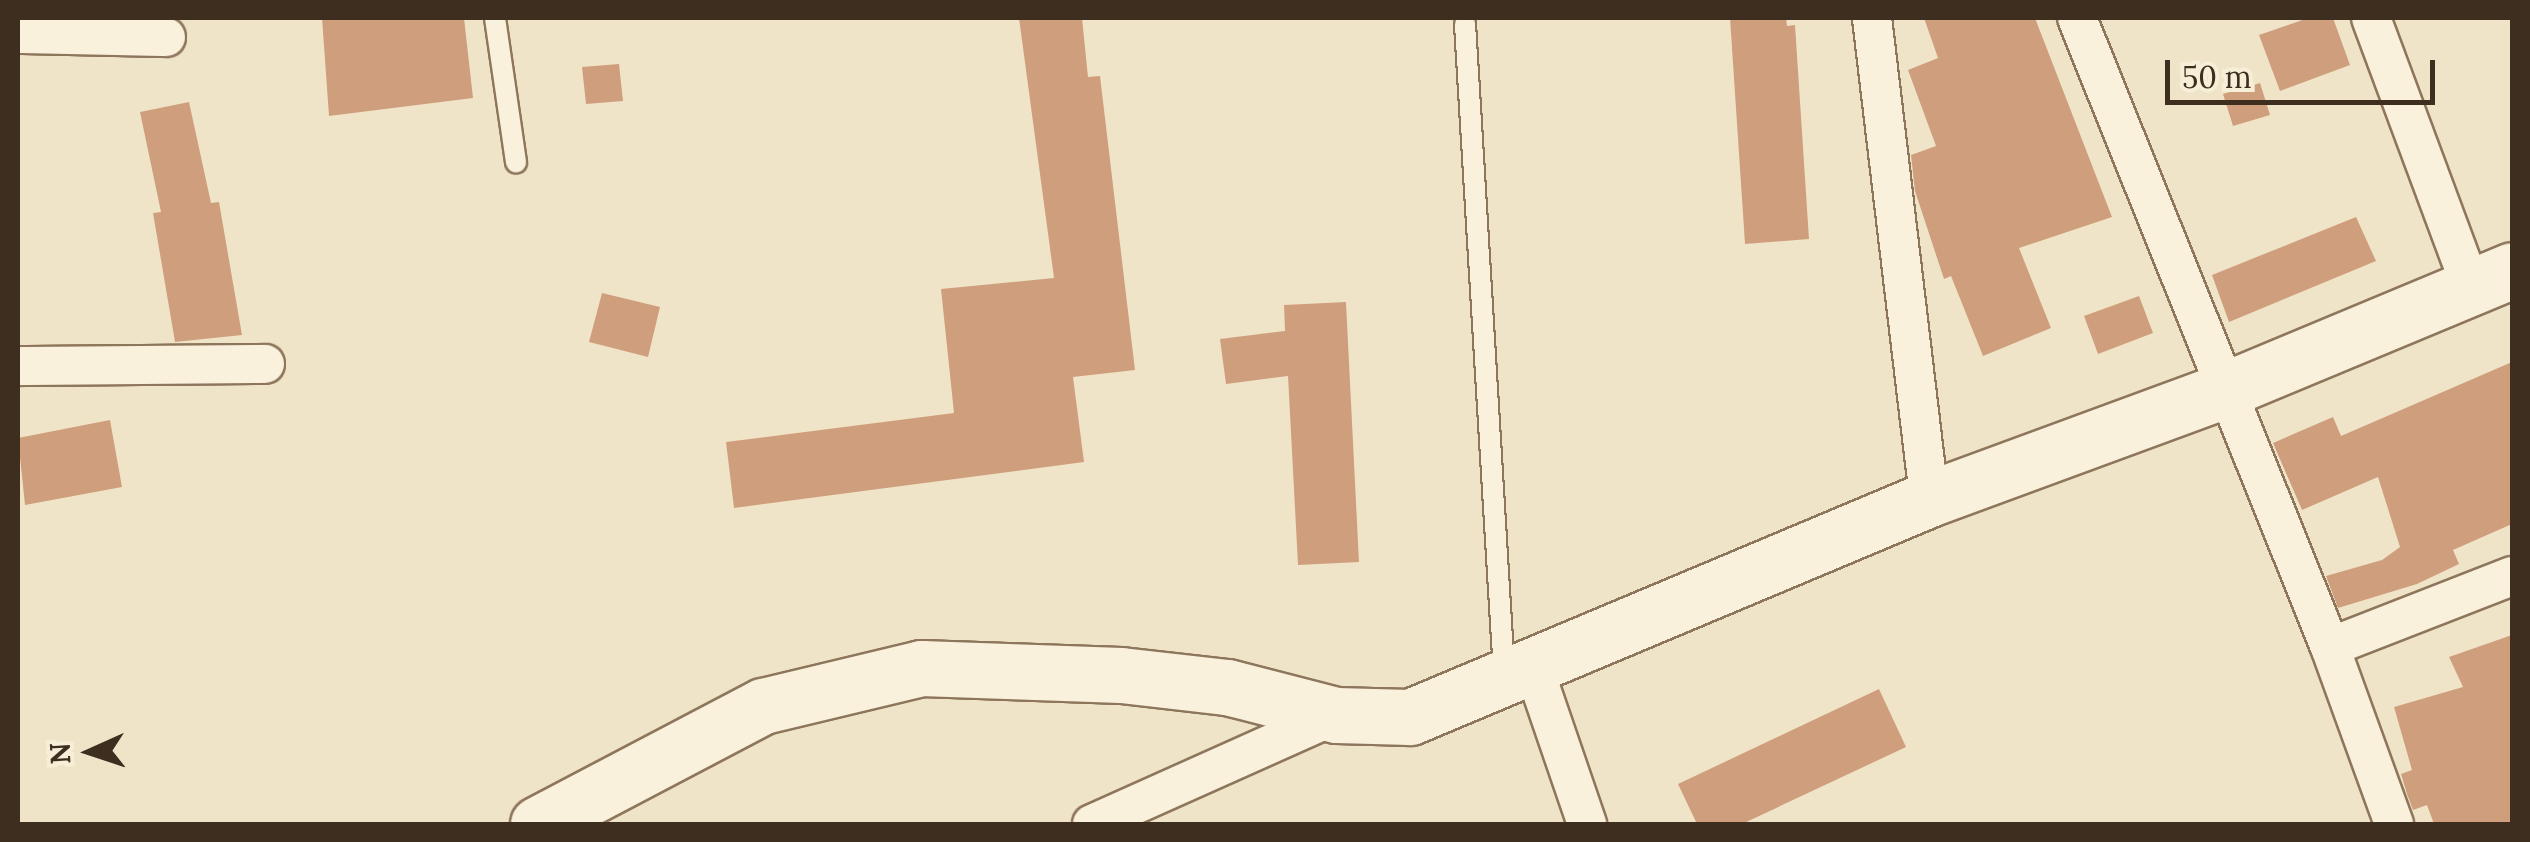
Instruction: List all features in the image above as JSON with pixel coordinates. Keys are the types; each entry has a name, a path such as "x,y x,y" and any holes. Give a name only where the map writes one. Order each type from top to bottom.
{"main road":[{"path":"538,824 764,706 921,668 1210,685 1336,715 1410,717 1930,499 2222,391 2492,279"}],"street":[{"path":"1872,18 1930,499"},
{"path":"2077,18 2222,391 2330,647 2394,824"},
{"path":"2371,18 2492,279"},
{"path":"18,34 166,37"},
{"path":"18,366 265,364"},
{"path":"2330,647 2512,576"},
{"path":"1518,673 1587,824"},
{"path":"1092,824 1336,715"}],"lane":[{"path":"495,18 516,162"},
{"path":"1465,24 1518,673"}],"building":[{"path":"322,18 464,18 473,98 329,116"},
{"path":"1019,18 1082,18 1088,77 1100,76 1135,370 1073,377 1084,462 734,508 726,442 954,413 941,289 1054,278"},
{"path":"1730,18 1786,18 1787,26 1795,25 1809,239 1745,244"},
{"path":"1924,18 2035,18 2112,217 2019,248 2051,328 1983,356 1951,276 1944,279 1915,191 1911,155 1936,146 1908,70 1938,58"},
{"path":"2308,18 2333,18 2350,65 2280,91 2259,35"},
{"path":"619,64 623,101 586,104 582,67"},
{"path":"2260,83 2270,115 2233,126 2223,94"},
{"path":"189,102 211,203 219,202 242,335 175,342 153,213 161,212 140,112"},
{"path":"2356,217 2376,261 2229,322 2212,275"},
{"path":"602,293 660,307 648,357 589,342"},
{"path":"2139,296 2153,333 2098,354 2084,316"},
{"path":"1346,302 1359,562 1298,565 1288,376 1226,384 1220,339 1285,331 1284,305"},
{"path":"2512,362 2512,524 2453,550 2459,564 2417,584 2338,608 2326,576 2382,560 2400,547 2378,477 2302,510 2273,443 2333,417 2341,436"},
{"path":"110,420 122,487 25,505 18,438"},
{"path":"2512,635 2512,824 2434,824 2427,805 2413,810 2407,794 2401,774 2412,770 2394,707 2463,687 2449,657"},
{"path":"1879,689 1906,747 1742,824 1697,824 1678,784"}]}
